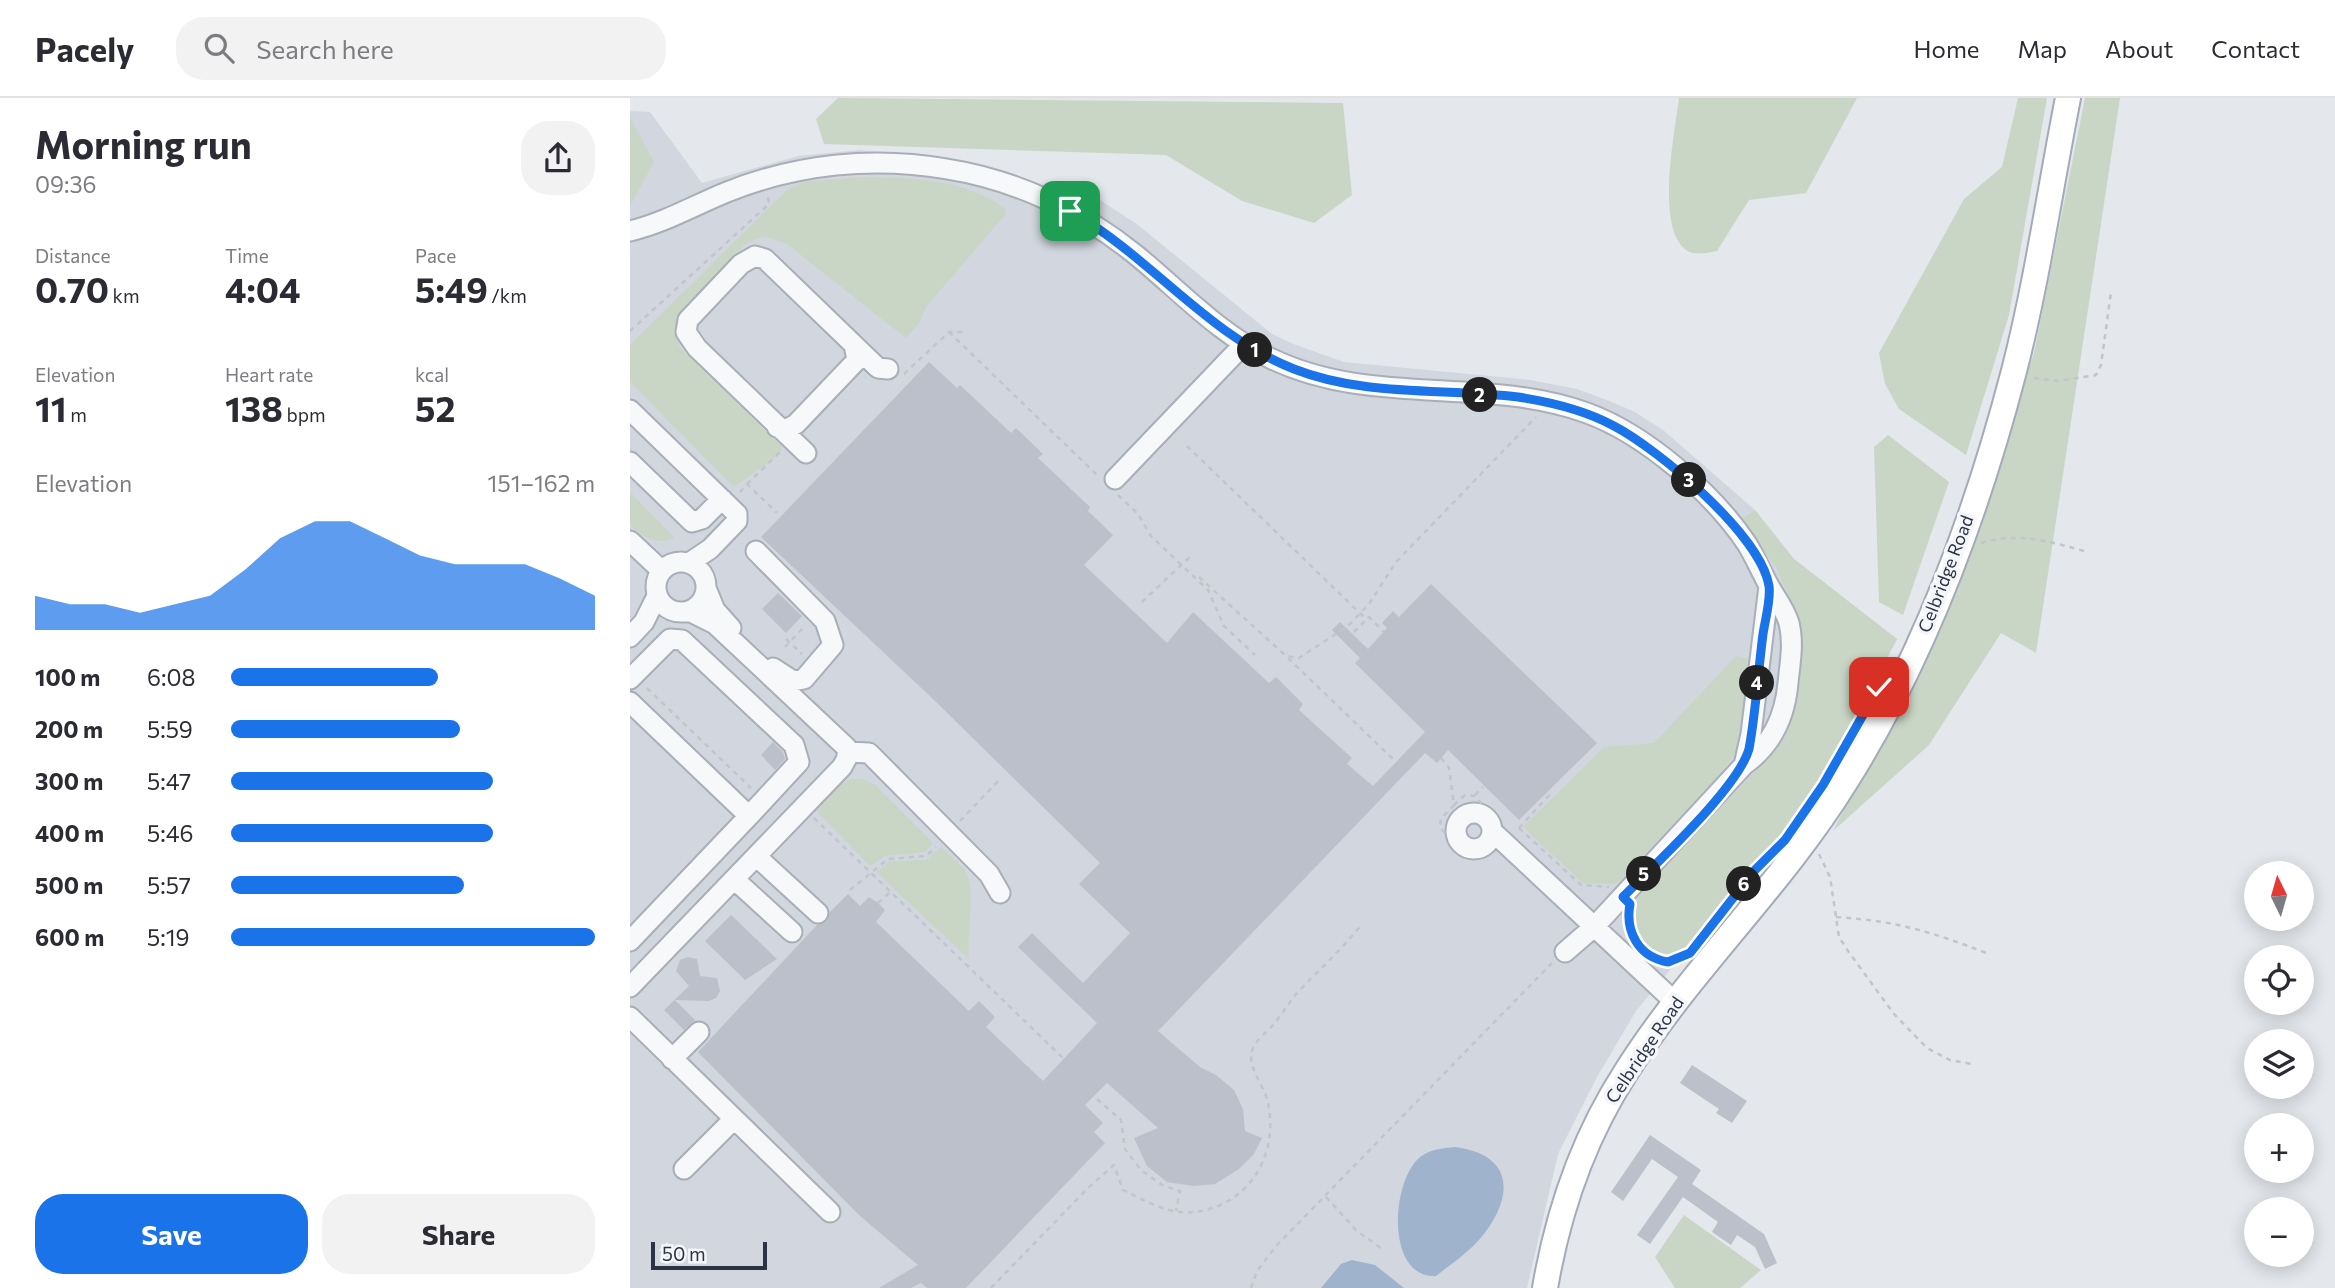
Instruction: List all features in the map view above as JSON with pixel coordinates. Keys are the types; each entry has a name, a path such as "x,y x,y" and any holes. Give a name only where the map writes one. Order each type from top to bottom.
{"main road":[{"name":"Celbridge Road","path":"1545,1288 1561,1216 1583,1154 1625,1073 1676,1003 1814,828 1846,782 1917,650 1962,535 2014,370 2068,98"}],"street":[{"path":"630,231 766,178 836,165 892,163 956,170 1008,184 1095,225 1244,344 1269,358 1324,379 1371,388 1544,401 1589,414 1613,425 1675,467 1734,527 1755,556 1788,620 1790,633 1787,697 1766,748 1744,765 1623,897 1565,952"},
{"path":"806,453 696,348 686,332 688,320 735,270 750,258 765,259 878,368 894,369"},
{"path":"1115,479 1244,344"},
{"path":"777,426 785,429 796,424 858,360 854,345"},
{"path":"630,410 729,508"},
{"path":"630,462 692,522 729,508"},
{"path":"630,637 644,622 657,596 656,587 662,571 674,563 689,564 710,549 729,508"},
{"path":"689,611 701,602 729,508"},
{"path":"630,541 662,571"},
{"path":"689,564 706,584 715,610 736,633 783,676 799,681 816,667 833,645 825,621 756,551"},
{"path":"1744,765 1751,734 1769,586"},
{"path":"630,987 804,808 842,767 848,752 847,748 715,624 689,611 667,608 657,596"},
{"path":"630,941 799,762 794,745 682,640 670,639 632,677"},
{"path":"630,702 749,816"},
{"path":"848,752 869,753 989,874 1000,893"},
{"path":"1494,823 1595,926 1676,1003"},
{"path":"757,857 818,913"},
{"path":"735,880 792,932"},
{"path":"630,1017 830,1212"},
{"path":"672,1059 699,1032"},
{"path":"684,1169 734,1119"}],"path":[{"path":"630,331 769,204 766,178"},
{"path":"2014,370 2039,381 2084,379 2096,375 2101,365 2111,292"},
{"path":"894,369 905,375 949,332 965,332"},
{"path":"1286,656 1299,658 1348,626 1376,594 1389,570 1542,411 1544,401"},
{"path":"729,508 747,484 785,446"},
{"path":"1187,446 1359,614 1366,619 1369,617 1384,632"},
{"path":"747,484 777,513"},
{"path":"1962,535 1980,543 1998,538 2034,536 2084,551"},
{"path":"1142,602 1192,554"},
{"path":"1199,577 1396,762"},
{"path":"1354,632 1366,619"},
{"path":"786,639 816,667"},
{"path":"632,677 764,800"},
{"path":"1441,758 1449,768 1454,805"},
{"path":"850,890 888,859 926,856 999,780"},
{"path":"1474,796 1483,787"},
{"path":"1514,833 1551,793"},
{"path":"1447,836 1440,827 1441,819 1465,795 1474,796 1494,823"},
{"path":"804,808 1063,1058"},
{"path":"1519,828 1580,885 1610,887 1623,897 1630,904 1627,924 1636,943"},
{"path":"1814,828 1820,856 1830,877 1839,937 1848,951 1894,1014 1927,1048 1950,1060 1972,1064"},
{"path":"878,903 891,890"},
{"path":"1836,917 1884,920 1916,927 1989,954"},
{"path":"992,1288 1088,1187 1114,1165 1123,1190 1161,1208 1193,1212 1237,1196 1260,1170 1268,1153 1268,1102 1251,1061 1254,1045 1297,992 1346,944 1362,924"},
{"path":"1251,1288 1266,1258 1565,952"},
{"path":"1652,956 1668,962 1690,953"},
{"path":"1097,1099 1121,1120 1125,1149 1141,1170 1162,1185 1180,1191 1176,1210"},
{"path":"1326,1197 1356,1230 1382,1249"}],"shaded area":[{"path":"630,111 650,112 702,183 798,156 859,150 956,160 1056,190 1088,192 1138,225 1272,334 1296,345 1344,362 1530,380 1577,389 1607,400 1635,412 1663,430 1755,510 1794,559 1897,639 1803,809 1636,1011 1597,1077 1558,1154 1527,1288 630,1288"}],"green space":[{"path":"838,98 1343,103 1352,195 1314,223 1242,201 1166,155 824,144 816,119"},
{"path":"1679,98 1857,98 1806,193 1749,200 1717,251 1701,254 1686,250 1677,238 1671,221 1669,178"},
{"path":"2018,98 2047,98 2009,315 1966,455 1899,409 1885,384 1879,353 1964,199 2002,167"},
{"path":"2085,98 2120,98 2036,653 2001,633 1929,745 1833,831 1952,597 2034,353"},
{"path":"630,117 654,162 630,206"},
{"path":"865,177 902,178 956,186 990,199 1006,209 1005,215 926,307 918,325 906,338 787,244 763,236 744,245 678,318 676,334 680,348 782,447 780,454 734,487 630,382 630,345 787,190 803,182"},
{"path":"1888,435 1949,482 1903,615 1879,602 1874,447"},
{"path":"630,492 675,538 656,541 630,525"},
{"path":"1755,510 1794,559 1897,639 1834,757 1791,825 1686,951 1670,957 1659,956 1641,942 1635,932 1632,921 1633,910 1639,900 1636,896 1774,752 1788,732 1797,696 1801,626 1777,569 1741,519"},
{"path":"1736,656 1750,659 1742,743 1722,773 1617,884 1583,883 1523,827 1604,747 1654,743"},
{"path":"863,779 875,785 933,843 925,852 885,856 870,866 816,811 842,783"},
{"path":"941,847 960,865 968,878 971,900 969,959 876,872 890,861 926,860"},
{"path":"1684,1215 1761,1270 1740,1288 1675,1288 1655,1257"}],"water":[{"path":"1455,1147 1490,1159 1499,1169 1503,1195 1490,1226 1478,1241 1436,1276 1419,1272 1408,1261 1401,1244 1399,1203 1412,1166 1423,1155"},
{"path":"1352,1260 1375,1265 1404,1288 1321,1288 1341,1264"}],"building":[{"path":"929,362 957,388 960,385 1011,433 1016,428 1043,454 1038,458 1090,507 1088,511 1113,535 1084,565 1167,643 1193,612 1269,683 1276,677 1303,704 1299,710 1352,758 1347,764 1373,786 1425,732 1355,663 1360,658 1332,630 1340,622 1368,649 1387,628 1382,623 1393,611 1399,617 1431,584 1597,743 1519,820 1448,750 1437,763 1425,753 1158,1031 1200,1067 1216,1075 1234,1090 1243,1109 1245,1131 1262,1138 1254,1154 1239,1169 1215,1184 1194,1186 1167,1182 1147,1166 1134,1138 1158,1128 1107,1083 1085,1105 1103,1123 1094,1132 1105,1143 966,1288 927,1288 921,1283 911,1288 879,1288 918,1265 860,1216 698,1052 817,925 826,922 830,912 848,894 860,906 869,897 878,903 885,910 876,922 969,1011 979,1001 995,1017 986,1027 1043,1081 1097,1023 1018,947 1032,933 1083,983 1130,933 1079,884 1100,863 933,699 761,537"},
{"path":"778,593 802,616 786,633 762,609"},
{"path":"773,742 783,752 785,759 775,770 761,755"},
{"path":"731,915 777,959 745,980 705,941"},
{"path":"688,957 697,959 700,976 717,978 720,991 716,998 709,1001 675,1000 695,1020 684,1030 664,1010 689,986 676,971 680,960"},
{"path":"1692,1065 1747,1101 1732,1123 1716,1113 1719,1109 1680,1083"},
{"path":"1650,1135 1701,1170 1692,1184 1764,1234 1777,1263 1765,1269 1755,1247 1737,1235 1731,1245 1712,1232 1718,1222 1683,1197 1650,1244 1637,1235 1678,1177 1652,1159 1623,1201 1611,1192"}],"route":[{"path":"1070,211 1095,225 1135,254 1221,328 1269,358 1324,379 1371,388 1517,397 1544,401 1589,414 1613,425 1675,467 1734,527 1755,556 1769,586 1749,749 1744,765 1724,791 1623,897 1630,904 1627,924 1631,936 1652,956 1668,962 1682,959 1690,953 1755,870 1785,840 1823,785 1879,687"}]}
